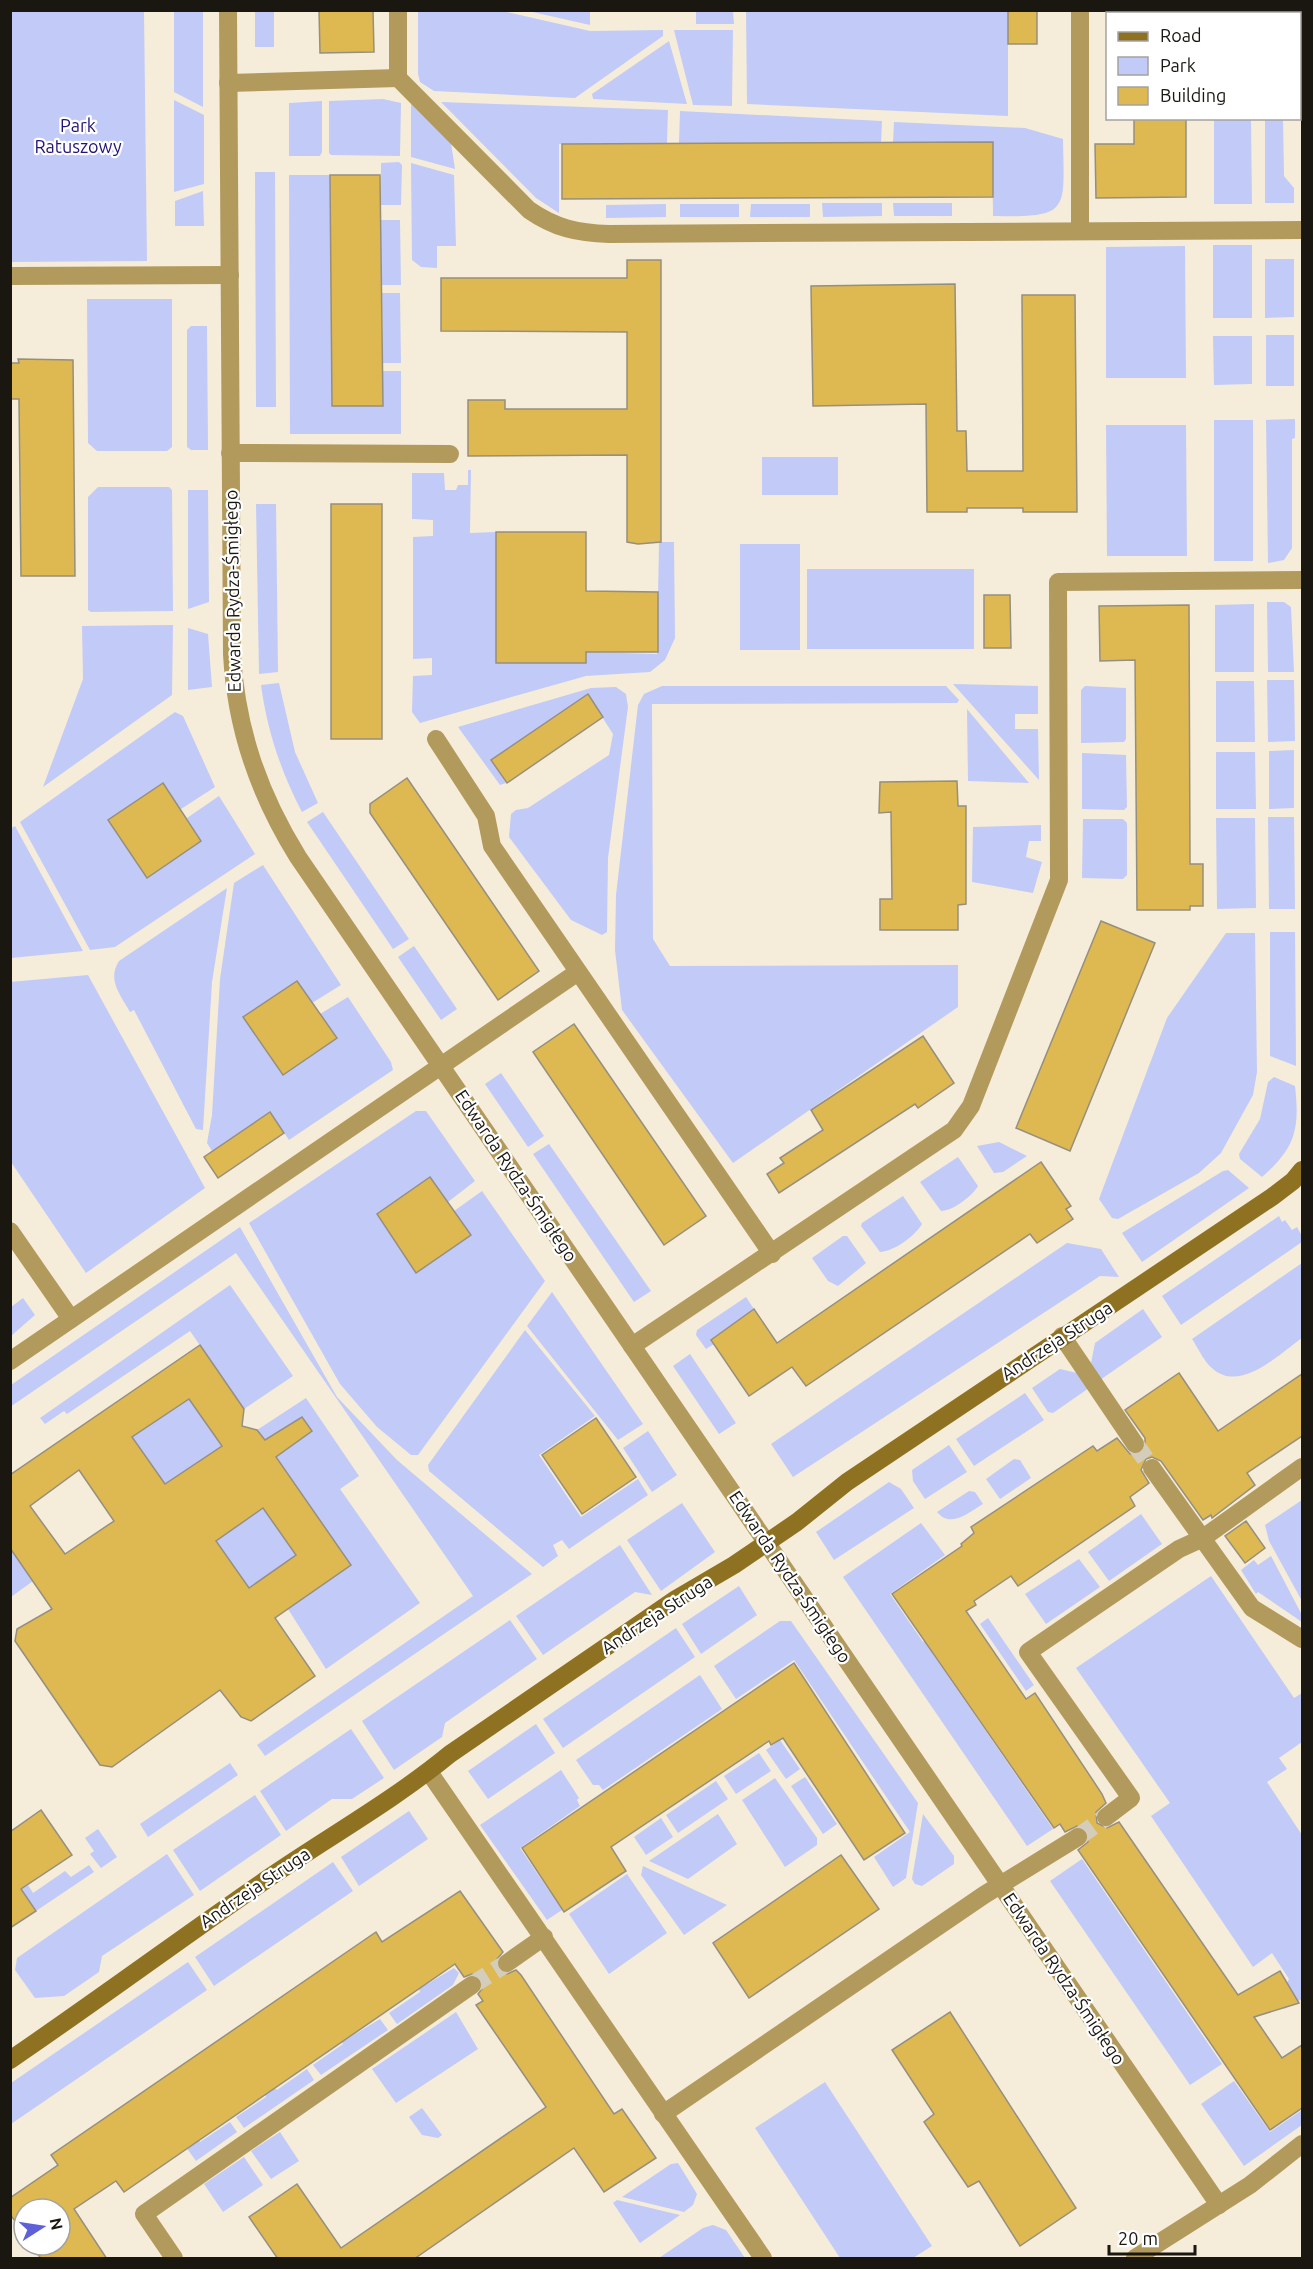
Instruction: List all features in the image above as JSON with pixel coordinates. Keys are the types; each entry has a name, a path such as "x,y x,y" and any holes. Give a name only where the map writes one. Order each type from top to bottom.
{"street":[{"name":"Edwarda Rydza-Śmigłego","path":"228,10 233,672 237,708 251,763 276,821 298,857 1219,2205"},
{"path":"398,10 398,78 528,210 562,229 609,234 1302,230"},
{"path":"1080,10 1080,230"},
{"path":"228,83 398,78"},
{"path":"10,276 230,275"},
{"path":"230,453 450,454"},
{"path":"632,1346 954,1130 971,1106 1059,880 1058,582 1302,580"},
{"path":"436,739 486,816 492,846 772,1254"},
{"path":"10,1361 442,1068 579,972"},
{"name":"Andrzeja Struga","path":"10,2060 107,1994 148,1960 429,1772 450,1754 676,1599 766,1543 847,1482 1062,1335 1098,1311 1124,1298 1293,1181 1302,1170"},
{"path":"10,1231 71,1319"},
{"path":"1062,1335 1135,1444"},
{"path":"1106,1817 1131,1798 1028,1652 1179,1549 1203,1538 1302,1467"},
{"path":"1152,1468 1252,1608 1302,1639"},
{"path":"429,1772 763,2259"},
{"path":"663,2115 1000,1885 1078,1837"},
{"path":"507,1963 544,1937"},
{"path":"174,2259 144,2214 472,1986"},
{"path":"1136,2259 1219,2205 1302,2144"}],"green space":[{"name":"Park Ratuszowy","path":"10,11 144,11 147,261 11,262"},
{"path":"174,11 203,11 203,107 174,92"},
{"path":"255,11 274,11 274,47 255,47"},
{"path":"418,11 502,11 590,31 663,30 663,36 575,98 434,91 420,82 418,74"},
{"path":"528,11 590,11 590,25"},
{"path":"696,11 733,11 734,24 696,24"},
{"path":"746,11 1008,11 1008,116 747,104"},
{"path":"674,30 733,30 732,106 693,105"},
{"path":"669,41 687,104 593,99 592,94"},
{"path":"383,99 401,103 400,156 331,155 329,153 329,101"},
{"path":"174,100 204,115 204,184 174,192"},
{"path":"322,101 322,152 320,156 289,156 289,103"},
{"path":"411,102 451,143 455,169 411,157"},
{"path":"441,102 668,110 667,143 559,144 559,213 536,198"},
{"path":"680,111 882,121 881,143 679,144"},
{"path":"1214,120 1251,120 1252,204 1214,204"},
{"path":"1265,120 1283,120 1284,176 1294,188 1294,203 1265,203"},
{"path":"894,122 1025,128 1063,139 1062,196 1058,205 1050,212 1037,215 993,216 992,142 893,143"},
{"path":"399,162 402,165 401,205 381,205 381,163"},
{"path":"411,163 454,175 456,246 437,246 437,268 421,267 412,260"},
{"path":"255,172 275,172 276,407 256,407"},
{"path":"289,175 330,175 332,406 383,406 382,371 401,371 401,434 290,434"},
{"path":"203,191 204,226 175,226 175,201"},
{"path":"822,203 882,203 882,216 823,217"},
{"path":"893,203 952,203 952,216 894,216"},
{"path":"666,204 666,217 606,218 606,205"},
{"path":"680,204 739,204 739,217 680,217"},
{"path":"751,204 810,204 810,217 750,217"},
{"path":"381,220 400,220 401,285 381,285"},
{"path":"1213,245 1252,245 1252,318 1213,318"},
{"path":"1185,246 1186,378 1106,378 1106,247"},
{"path":"1265,259 1294,259 1294,317 1265,318"},
{"path":"382,293 400,293 401,363 383,363"},
{"path":"87,299 172,299 172,447 167,451 97,451 88,443"},
{"path":"191,326 207,326 208,450 191,450 187,447 187,330"},
{"path":"1266,335 1294,335 1294,386 1266,386"},
{"path":"1213,336 1252,336 1252,384 1214,385"},
{"path":"1295,419 1295,438 1292,439 1292,548 1284,560 1268,563 1266,420"},
{"path":"1214,420 1253,420 1253,561 1214,561"},
{"path":"1106,425 1186,425 1187,556 1107,556"},
{"path":"762,457 838,457 838,495 762,495"},
{"path":"468,470 471,470 470,533 496,532 496,663 586,663 586,652 657,654 659,542 674,542 675,638 665,660 650,672 586,676 420,723 412,712 413,676 432,675 432,658 413,659 413,537 433,536 433,520 412,519 412,473 444,473 445,490 456,490 458,485 468,485"},
{"path":"98,487 169,487 172,490 173,611 91,612 88,610 88,497"},
{"path":"188,490 208,490 209,602 188,609"},
{"path":"256,504 276,504 278,672 259,674"},
{"path":"740,544 800,544 800,650 740,650"},
{"path":"807,569 974,569 974,649 807,649"},
{"path":"1267,602 1284,602 1291,607 1294,672 1268,672"},
{"path":"1254,604 1254,672 1215,672 1215,605"},
{"path":"173,625 172,695 43,787 83,679 82,626"},
{"path":"188,628 208,634 212,687 188,690"},
{"path":"1267,680 1294,680 1295,741 1268,742"},
{"path":"1216,681 1254,681 1255,742 1216,742"},
{"path":"279,683 295,752 318,803 302,812 276,750 261,685"},
{"path":"953,684 1038,686 1038,714 1015,714 1015,729 1038,729 1039,780"},
{"path":"662,686 946,686 959,700 957,703 652,704 653,939 670,966 958,965 958,1007 733,1163 622,1010 615,950 616,895 638,705 644,694"},
{"path":"1085,686 1126,688 1126,739 1124,742 1081,743 1081,690"},
{"path":"616,687 626,694 628,707 608,858 607,932 602,935 571,920 509,837 511,814 516,810 528,808 609,755 613,734 588,695 491,760 506,783 500,785 458,727 591,688"},
{"path":"967,709 1029,783 968,781"},
{"path":"175,712 183,716 215,787 181,809 162,783 108,820 147,878 201,841 187,818 219,796 255,854 115,947 90,950 20,822"},
{"path":"1294,750 1294,808 1269,809 1269,751"},
{"path":"1216,752 1255,752 1256,809 1216,809"},
{"path":"1082,753 1126,755 1127,807 1124,810 1082,809"},
{"path":"323,812 409,939 393,949 307,822"},
{"path":"1268,817 1294,817 1295,909 1269,909"},
{"path":"1216,818 1255,818 1256,908 1217,909"},
{"path":"1083,819 1123,819 1127,823 1127,875 1123,879 1082,878"},
{"path":"1041,825 1041,841 1029,841 1026,857 1042,862 1033,893 972,882 973,827"},
{"path":"15,826 83,951 11,958 10,829"},
{"path":"263,865 341,985 312,1003 297,981 243,1017 283,1075 337,1038 320,1014 348,997 391,1062 393,1070 289,1140 270,1112 212,1151 207,1143 212,1115 220,979 234,883"},
{"path":"227,888 212,982 203,1130 196,1129 134,1010 130,1012 119,993 114,974 119,961"},
{"path":"1270,932 1295,932 1296,1066 1270,1056"},
{"path":"1226,933 1255,933 1257,1072 1253,1095 1221,1153 1199,1173 1118,1219 1112,1218 1099,1199 1167,1018"},
{"path":"414,946 457,1009 441,1020 398,957"},
{"path":"88,975 205,1188 86,1273 11,1162 10,982"},
{"path":"501,1073 544,1136 528,1147 485,1084"},
{"path":"1274,1077 1295,1086 1297,1115 1293,1137 1288,1147 1282,1157 1262,1177 1240,1159 1239,1154 1260,1119 1268,1082"},
{"path":"416,1111 426,1111 475,1181 448,1202 430,1177 377,1214 454,1211 482,1191 545,1281 418,1455 411,1455 377,1427 340,1384 249,1223"},
{"path":"999,1142 1027,1156 1003,1172 994,1173 977,1146"},
{"path":"549,1144 651,1291 634,1302 533,1154"},
{"path":"958,1157 978,1186 962,1202 941,1211 920,1182"},
{"path":"1228,1170 1249,1188 1142,1262 1122,1233"},
{"path":"903,1196 922,1224 903,1242 880,1252 861,1226 862,1223"},
{"path":"1279,1216 1282,1222 1285,1220 1292,1230 1297,1227 1302,1236 1302,1242 1181,1325 1162,1296"},
{"path":"240,1227 337,1397 397,1460 532,1574 265,1756 257,1745 473,1596 236,1253 10,1407 11,1385"},
{"path":"843,1236 847,1236 866,1263 838,1286 828,1281 812,1258"},
{"path":"1067,1243 1101,1249 1119,1277 1100,1276 793,1477 771,1444"},
{"path":"1302,1263 1302,1338 1271,1361 1247,1374 1235,1377 1224,1375 1213,1369 1192,1339"},
{"path":"230,1285 293,1376 244,1409 190,1331 67,1414 64,1411 45,1424 40,1418"},
{"path":"552,1292 643,1424 618,1440 527,1326"},
{"path":"746,1297 754,1309 711,1339 714,1344 706,1349 696,1335 697,1330"},
{"path":"23,1298 35,1315 11,1336 11,1307"},
{"path":"1143,1309 1162,1337 1100,1380 1091,1363 1095,1343"},
{"path":"525,1330 595,1416 539,1455 581,1517 638,1479 648,1495 569,1549 562,1540 553,1545 558,1556 543,1567 429,1471 428,1465"},
{"path":"690,1354 736,1423 719,1434 673,1366"},
{"path":"1060,1369 1077,1373 1089,1388 1053,1413 1048,1412 1032,1388"},
{"path":"1025,1393 1044,1420 974,1466 956,1439"},
{"path":"306,1398 359,1476 340,1489 420,1603 326,1669 288,1609 350,1565 276,1457 282,1453 272,1437 265,1440 257,1430"},
{"path":"189,1399 222,1446 165,1484 132,1437"},
{"path":"648,1431 677,1475 652,1492 623,1448"},
{"path":"949,1445 967,1472 925,1499 913,1481 912,1470"},
{"path":"1014,1459 1020,1460 1031,1478 1000,1499 986,1479"},
{"path":"889,1482 901,1489 914,1508 834,1560 816,1532"},
{"path":"969,1491 975,1492 983,1504 966,1515 954,1519 942,1517 937,1512"},
{"path":"1302,1500 1302,1601 1269,1541 1265,1525"},
{"path":"682,1503 715,1552 661,1591 627,1540"},
{"path":"263,1508 296,1555 249,1588 216,1541"},
{"path":"1141,1514 1162,1544 1109,1581 1088,1552"},
{"path":"921,1523 945,1555 890,1594 923,1642 928,1639 935,1650 932,1653 1053,1829 1027,1846 843,1577"},
{"path":"620,1545 652,1595 635,1592 543,1655 516,1616"},
{"path":"10,1548 33,1581 11,1597 10,1597"},
{"path":"1271,1556 1302,1615 1302,1622 1258,1592 1256,1594 1241,1570 1254,1560 1258,1565"},
{"path":"1079,1559 1100,1587 1046,1624 1025,1594"},
{"path":"1211,1576 1294,1698 1302,1693 1302,1742 1279,1758 1287,1769 1267,1782 1302,1835 1302,1999 1284,2009 1272,1992 1287,1983 1289,1979 1272,1953 1253,1967 1151,1816 1170,1803 1076,1668"},
{"path":"739,1586 757,1615 701,1654 682,1624"},
{"path":"988,1618 1034,1685 1026,1691 980,1624"},
{"path":"510,1620 537,1659 445,1723 442,1737 394,1770 362,1721"},
{"path":"780,1621 791,1621 918,1803 906,1878 893,1887 874,1857 910,1832 794,1660 736,1699 714,1666"},
{"path":"676,1628 695,1657 563,1748 543,1719"},
{"path":"700,1675 722,1709 603,1790 599,1785 593,1785 576,1760"},
{"path":"536,1724 555,1753 488,1799 468,1771"},
{"path":"351,1729 384,1778 352,1799 332,1799 286,1831 260,1791"},
{"path":"780,1740 800,1769 786,1779 766,1750"},
{"path":"759,1753 771,1771 736,1794 724,1776"},
{"path":"230,1763 238,1775 148,1837 140,1824"},
{"path":"561,1770 579,1798 577,1800 580,1806 520,1848 562,1910 547,1920 480,1825"},
{"path":"805,1777 837,1824 823,1834 791,1786"},
{"path":"775,1778 817,1838 817,1845 785,1867 742,1800"},
{"path":"716,1781 728,1799 678,1833 666,1815"},
{"path":"255,1795 281,1835 200,1891 173,1850"},
{"path":"409,1811 428,1839 359,1886 341,1857"},
{"path":"718,1814 737,1844 688,1879 649,1861"},
{"path":"923,1814 954,1856 954,1864 922,1886 915,1884 912,1879"},
{"path":"661,1818 673,1837 646,1855 634,1837"},
{"path":"98,1829 117,1857 101,1868 90,1854 94,1851 85,1838"},
{"path":"167,1854 194,1895 102,1956 99,1972 64,1996 35,1998 15,1970 17,1958"},
{"path":"1082,1859 1222,2064 1190,2085 1050,1881"},
{"path":"333,1862 353,1891 214,1986 195,1957"},
{"path":"89,1865 94,1872 36,1911 21,1889 28,1885 33,1893 65,1871 71,1877"},
{"path":"643,1866 727,1905 684,1935 641,1875"},
{"path":"627,1874 667,1933 609,1974 569,1914"},
{"path":"188,1962 207,1990 11,2124 11,2083"},
{"path":"454,1968 459,1973 453,1985 397,2024 389,2013 420,1992 419,1989"},
{"path":"456,2012 478,2049 396,2103 372,2069"},
{"path":"380,2019 388,2030 321,2075 313,2065 343,2044 342,2042"},
{"path":"307,2069 314,2080 244,2128 236,2117 266,2097 265,2094 275,2088 277,2090"},
{"path":"1234,2081 1270,2132 1302,2110 1302,2125 1244,2166 1201,2104"},
{"path":"825,2082 932,2246 913,2258 840,2258 755,2128"},
{"path":"422,2108 442,2135 438,2138 422,2135 409,2117"},
{"path":"230,2122 237,2132 196,2161 186,2147 198,2139 200,2142"},
{"path":"280,2132 299,2161 271,2179 251,2151"},
{"path":"244,2157 263,2185 223,2212 204,2184"},
{"path":"678,2163 697,2194 693,2205 684,2212 622,2197 671,2164"},
{"path":"617,2200 680,2215 640,2243 613,2203"},
{"path":"713,2225 726,2230 745,2258 659,2258 703,2228"}],"building":[{"path":"319,10 373,10 374,52 320,53"},
{"path":"1008,10 1037,10 1037,44 1008,44"},
{"path":"1134,120 1186,120 1186,197 1096,198 1095,144 1134,144"},
{"path":"993,142 993,197 562,199 562,144"},
{"path":"330,175 380,175 383,406 332,406"},
{"path":"627,260 661,260 661,542 638,544 627,542 627,455 468,456 468,400 505,400 505,409 627,409 627,332 441,331 441,278 627,278"},
{"path":"955,284 957,431 966,431 967,471 1023,471 1022,295 1075,295 1077,512 1023,512 1023,508 967,508 967,512 927,512 926,404 813,406 811,286"},
{"path":"18,359 73,360 75,576 21,576 19,399 10,399 10,363 19,363"},
{"path":"331,504 382,504 382,739 331,739"},
{"path":"496,532 586,532 586,591 658,592 658,652 586,652 586,663 496,663"},
{"path":"984,595 1010,595 1011,648 984,648"},
{"path":"1189,605 1190,864 1203,864 1203,906 1190,906 1190,910 1137,910 1135,660 1100,661 1099,606"},
{"path":"588,694 603,717 507,783 491,760"},
{"path":"407,778 539,971 498,1000 370,813 370,804"},
{"path":"957,781 958,806 966,806 966,904 958,905 958,930 880,930 880,899 892,899 891,812 879,813 880,782"},
{"path":"163,783 201,841 147,878 108,820"},
{"path":"1101,921 1155,943 1070,1151 1016,1128"},
{"path":"297,981 337,1038 283,1075 243,1017"},
{"path":"574,1024 706,1216 664,1245 533,1052"},
{"path":"923,1036 954,1083 918,1108 915,1104 779,1193 767,1174 784,1163 780,1158 823,1130 811,1110"},
{"path":"270,1112 284,1133 218,1178 204,1157"},
{"path":"1041,1162 1071,1206 1066,1209 1073,1219 1037,1243 1030,1234 806,1386 792,1367 749,1396 711,1340 754,1309 777,1343"},
{"path":"430,1177 471,1235 416,1273 377,1214"},
{"path":"200,1345 244,1409 242,1426 257,1430 265,1440 302,1417 312,1431 276,1457 351,1565 275,1618 315,1676 251,1721 241,1717 220,1690 112,1767 100,1765 15,1641 17,1629 52,1609 10,1548 10,1475","holes":["189,1399 222,1446 165,1484 132,1437","79,1470 114,1521 65,1554 30,1506","263,1508 296,1555 249,1588 216,1541"]},
{"path":"1179,1373 1218,1431 1302,1374 1302,1436 1247,1473 1255,1485 1212,1518 1211,1515 1203,1520 1161,1461 1152,1457 1146,1459 1141,1470 1149,1483 1130,1497 1135,1506 1018,1586 1011,1576 974,1601 976,1605 966,1611 1026,1699 1035,1693 1102,1794 1106,1803 1096,1812 1097,1823 1107,1828 1119,1822 1238,1995 1280,1971 1299,2003 1254,2017 1282,2058 1302,2045 1302,2108 1270,2130 1078,1850 1088,1842 1087,1831 1077,1826 1065,1832 1060,1824 1054,1828 892,1594 962,1546 961,1544 974,1533 971,1527 1093,1446 1097,1451 1117,1438 1130,1454 1142,1453 1145,1448 1145,1438 1125,1410"},
{"path":"596,1418 636,1477 582,1514 542,1455"},
{"path":"1246,1521 1265,1548 1245,1563 1225,1536"},
{"path":"794,1663 905,1833 864,1860 783,1738 771,1745 769,1741 611,1847 626,1871 564,1912 522,1848"},
{"path":"41,1810 72,1855 21,1889 36,1911 10,1928 10,1832"},
{"path":"841,1855 879,1909 749,1998 713,1943"},
{"path":"460,1891 503,1952 497,1959 498,1970 507,1974 516,1970 521,1975 614,2114 622,2109 656,2158 604,2192 574,2148 414,2259 278,2259 249,2217 297,2184 341,2248 546,2107 476,2005 483,2001 478,1994 482,1989 482,1979 472,1974 464,1977 455,1964 124,2192 116,2181 74,2209 107,2259 41,2259 40,2257 72,2257 72,2197 12,2197 12,2217 10,2198 58,2165 51,2155 376,1932 382,1942"},
{"path":"950,2012 1076,2208 1020,2246 979,2181 968,2187 924,2122 934,2114 892,2050"}],"tunnel":[{"path":"1135,1444 1152,1468"},
{"path":"1078,1837 1106,1817"},
{"path":"472,1985 507,1963"}]}
